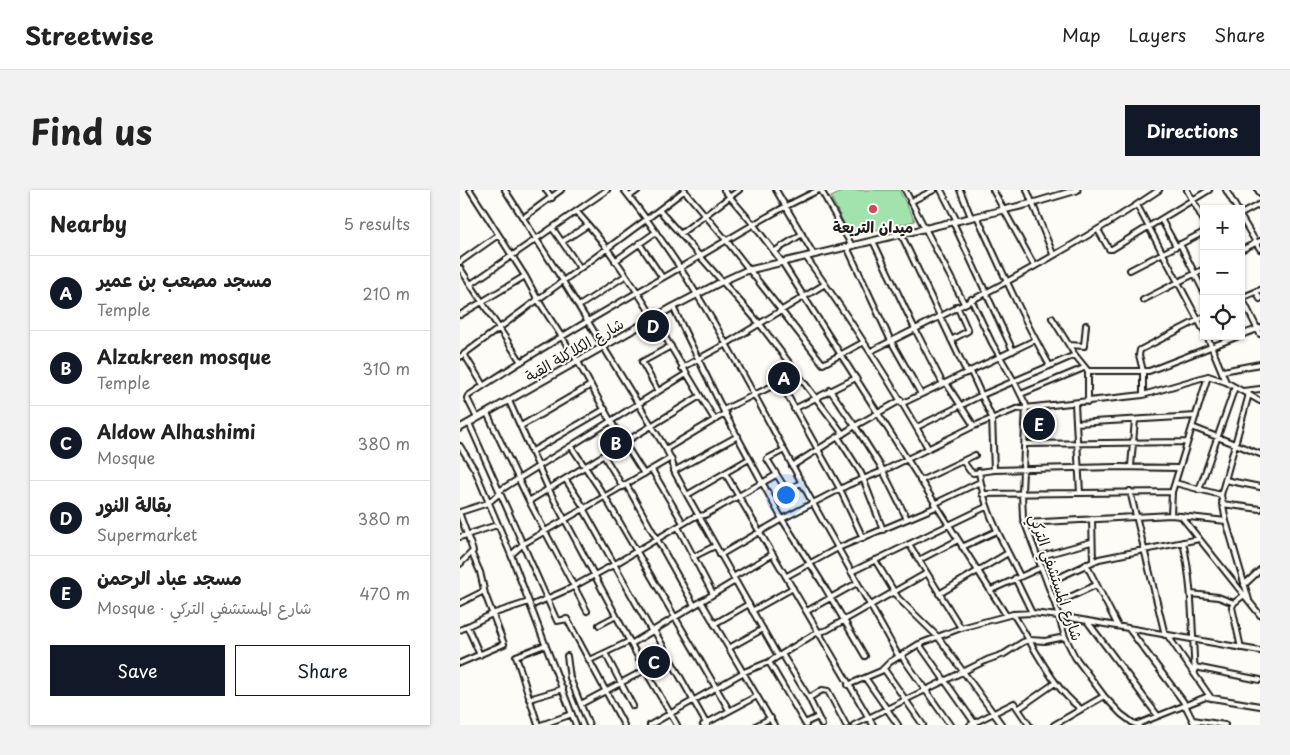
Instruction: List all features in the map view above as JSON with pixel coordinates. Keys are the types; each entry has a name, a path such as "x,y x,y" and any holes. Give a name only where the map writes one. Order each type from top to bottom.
{"street":[{"path":"470,190 578,362 610,420 644,474"},
{"path":"505,190 666,449 686,495 752,611 809,698 822,725"},
{"path":"546,190 552,198"},
{"path":"523,218 562,190"},
{"path":"471,284 607,190"},
{"path":"624,190 647,219 697,295 726,344 870,606 900,656 950,725"},
{"path":"630,196 638,190"},
{"path":"483,386 462,355 684,190 782,310 823,364 864,342"},
{"path":"724,190 782,262 1006,615"},
{"path":"680,234 704,214 739,190"},
{"path":"776,190 814,255"},
{"path":"478,418 467,398 483,386 636,292 784,206 820,190 849,246 892,341 921,394"},
{"path":"905,190 964,303"},
{"path":"910,202 934,190"},
{"path":"941,190 1013,351"},
{"path":"960,190 1035,340 1050,366"},
{"path":"993,190 1034,265"},
{"path":"1027,190 1053,254"},
{"name":"شارع الكلاكلة القبة","path":"460,428 673,307 749,270 1033,203 1063,192 1077,190"},
{"path":"870,351 1006,282 1098,230 1153,192 1159,190"},
{"path":"1187,190 1200,214"},
{"path":"1098,230 1110,250 1209,190"},
{"path":"1226,190 1234,205"},
{"path":"1137,204 1164,252 1200,324"},
{"path":"1245,213 1260,204"},
{"path":"659,210 759,323 843,434"},
{"path":"577,212 607,248 671,346 682,368 715,420"},
{"path":"1161,219 1200,285"},
{"path":"1245,222 1258,242 1260,249"},
{"path":"562,242 588,225"},
{"path":"553,229 580,268"},
{"path":"615,261 656,232"},
{"path":"774,251 802,234"},
{"path":"901,234 939,316 982,395 992,418 994,470"},
{"path":"1130,270 1200,234"},
{"path":"460,262 498,235"},
{"path":"873,240 915,329 945,383 974,426"},
{"path":"1245,248 1258,242"},
{"path":"640,243 662,277"},
{"path":"806,257 902,401 928,448"},
{"path":"460,268 521,362"},
{"path":"1143,300 1200,271"},
{"path":"460,315 525,276"},
{"path":"578,306 625,276"},
{"path":"682,368 726,344 825,284"},
{"path":"1245,295 1258,290 1260,299"},
{"path":"971,299 1000,358 1021,394 1026,408"},
{"path":"1245,304 1259,328 1260,334"},
{"path":"951,340 968,330 957,306"},
{"path":"673,307 724,412 762,483 865,656"},
{"path":"1052,318 1086,369 1088,402"},
{"path":"1143,395 1143,371 1139,355 1140,350 1198,320"},
{"path":"1069,345 1084,346 1086,325"},
{"path":"1245,334 1259,328"},
{"path":"792,466 878,413 1000,358 1035,340"},
{"path":"1209,340 1226,382"},
{"path":"1021,394 1086,369 1143,371 1154,369 1212,347 1224,340"},
{"path":"658,391 642,362 671,346"},
{"path":"916,427 982,395 1075,355"},
{"path":"1222,371 1260,364"},
{"path":"460,663 504,644 484,591 480,572 472,554 473,551 460,514 488,503 499,492 610,420 686,374"},
{"path":"666,449 715,420 724,412 753,394 797,374"},
{"path":"1170,515 1172,492 1178,468 1211,376"},
{"path":"720,555 813,503 974,426 1016,410 1143,395 1211,376 1260,401"},
{"path":"794,409 856,378"},
{"path":"780,382 840,490 863,538"},
{"path":"521,426 591,385"},
{"path":"1199,490 1235,387"},
{"path":"1243,391 1260,389"},
{"path":"830,390 856,426 883,471 907,519"},
{"path":"1248,600 1226,521 1221,495 1249,394"},
{"path":"530,501 700,396"},
{"path":"509,401 531,452 565,521 646,672 677,725"},
{"path":"1075,404 1080,492"},
{"name":"شارع المستشفي التركي","path":"1026,408 1022,493 1024,522 1042,567 1065,637 1075,657 1104,696 1135,724"},
{"path":"531,452 605,409"},
{"path":"487,413 519,480 587,611"},
{"path":"1076,423 1196,416"},
{"path":"1131,466 1135,420"},
{"path":"469,423 558,622 567,619 624,725"},
{"path":"1192,427 1260,454"},
{"path":"674,471 738,436"},
{"path":"838,437 859,470 883,530"},
{"path":"1025,444 1187,442"},
{"path":"460,446 474,466 576,725"},
{"path":"571,446 605,497 729,710"},
{"path":"784,450 767,458 776,475 787,491 802,482"},
{"path":"920,481 975,455"},
{"path":"604,456 625,486 694,605"},
{"path":"510,555 523,544 671,458"},
{"path":"686,495 750,459"},
{"path":"963,461 972,472 1131,466 1178,468"},
{"path":"652,470 683,523"},
{"path":"979,471 986,507 1008,553 1032,613"},
{"path":"725,473 873,725"},
{"path":"536,604 594,575 683,523 698,515 705,515 776,475"},
{"path":"566,480 585,509 614,564 695,700 706,724 758,696"},
{"path":"1225,480 1260,487"},
{"path":"787,576 838,548 907,519 980,482"},
{"path":"1175,483 1221,495"},
{"path":"1130,491 1143,551 1166,635 1211,698"},
{"path":"982,494 1172,492"},
{"path":"1222,504 1260,510"},
{"path":"851,572 986,507"},
{"path":"1024,522 1170,515 1226,521"},
{"path":"1181,516 1260,615"},
{"path":"1092,519 1093,561"},
{"path":"460,537 497,525"},
{"path":"678,527 712,594"},
{"path":"962,547 998,531"},
{"path":"1047,582 1093,561 1199,539"},
{"path":"919,560 958,540"},
{"path":"1038,557 1092,542"},
{"path":"1183,542 1191,594 1192,640 1196,675"},
{"path":"909,544 961,628"},
{"path":"693,557 715,546"},
{"path":"939,594 1008,553"},
{"path":"462,562 472,554"},
{"path":"590,660 653,631 773,554"},
{"path":"461,555 462,562"},
{"path":"875,560 899,600 938,637 1002,725"},
{"path":"1086,564 1118,626"},
{"path":"991,590 1042,567"},
{"path":"1244,585 1260,570"},
{"path":"650,725 744,672 769,662 819,632 844,621 927,573"},
{"path":"807,611 857,583"},
{"path":"1055,604 1096,585"},
{"path":"752,611 794,588"},
{"path":"460,603 484,591"},
{"path":"1191,594 1218,597 1234,603"},
{"path":"1241,648 1232,610 1234,603 1244,595"},
{"path":"701,601 774,725"},
{"path":"460,630 492,614 528,602"},
{"path":"714,624 748,604"},
{"path":"848,685 866,679 884,669 919,644 961,628 1013,614 1032,613 1059,616 1260,651"},
{"path":"1013,614 1055,683 1066,697 1081,709"},
{"path":"599,625 616,616"},
{"path":"1087,621 1158,716"},
{"path":"467,626 480,655"},
{"path":"729,648 763,629"},
{"path":"1129,629 1185,705 1194,723 1225,725"},
{"path":"854,725 964,671 1004,654 1023,642 1030,640 1045,641 1065,637"},
{"path":"919,644 974,724 1014,703 1029,725"},
{"path":"545,646 516,656 539,725 572,714"},
{"path":"605,653 633,706"},
{"path":"567,656 570,678 589,725"},
{"path":"581,704 671,659"},
{"path":"769,662 805,724 818,717"},
{"path":"1195,667 1260,680"},
{"path":"884,669 923,725"},
{"path":"866,679 898,725"},
{"path":"1018,708 1055,683"},
{"path":"529,699 562,689"},
{"path":"809,698 826,690 831,694 846,725"},
{"path":"1054,725 1104,696"},
{"path":"1135,724 1204,698 1260,706"},
{"path":"758,725 771,718"}],"green space":[{"name":"ميدان التريعة","path":"846,190 899,190 915,221 850,236 831,197"}],"place":[{"name":"ميدان التريعة","path":"873,209"},
{"name":"بقالة النور","path":"653,326"},
{"name":"مسجد مصعب بن عمير","path":"784,378"},
{"name":"مسجد عباد الرحمن","path":"1039,424"},
{"name":"Alzakreen mosque","path":"616,443"},
{"name":"Aldow Alhashimi","path":"654,662"}]}
